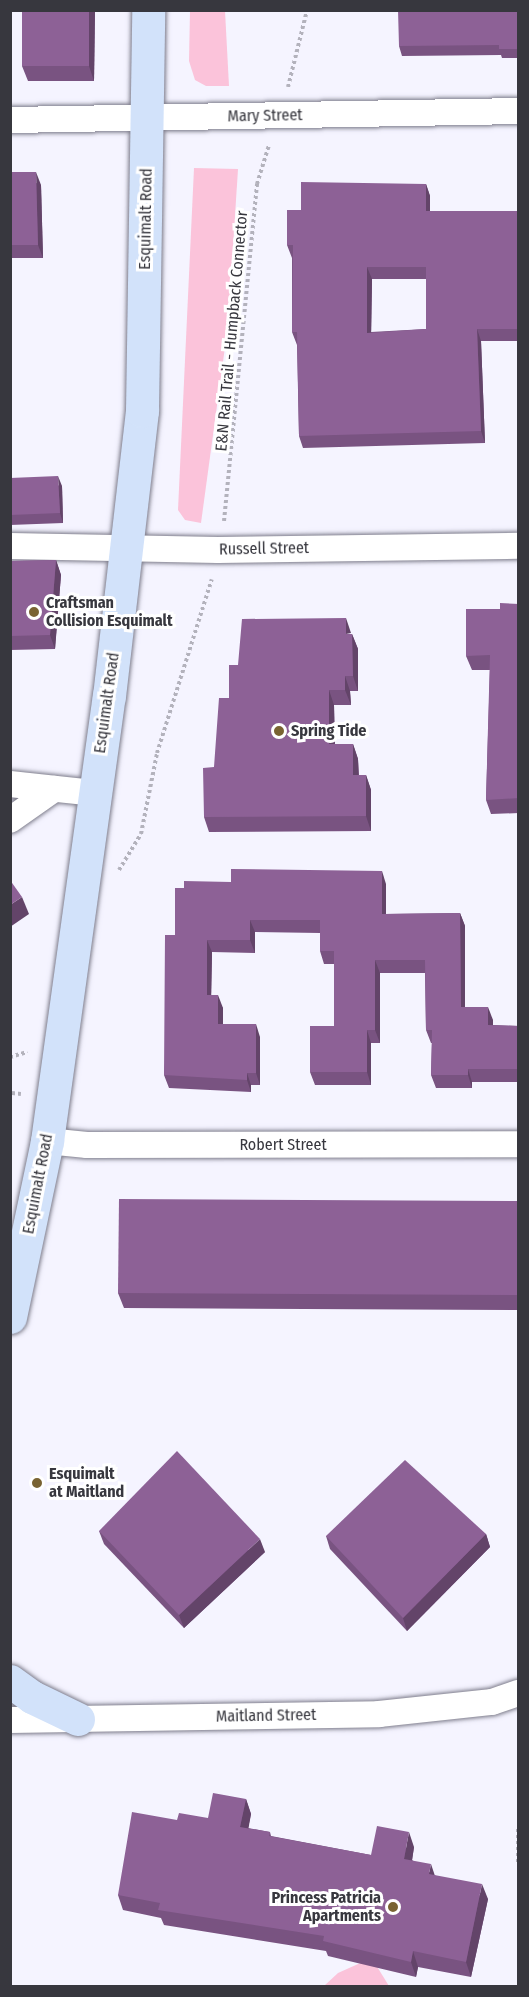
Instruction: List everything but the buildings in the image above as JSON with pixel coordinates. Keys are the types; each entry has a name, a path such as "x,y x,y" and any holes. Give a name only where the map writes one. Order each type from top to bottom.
{"main road":[{"name":"Esquimalt Road","path":"10,1317 47,1141 142,411 148,10"},
{"path":"10,1681 32,1697 78,1719"}],"street":[{"name":"Mary Street","path":"10,120 519,111"},
{"name":"Russell Street","path":"10,546 126,546 198,550 519,546"},
{"path":"10,784 94,793"},
{"path":"10,820 54,789"},
{"name":"Robert Street","path":"47,1141 87,1145 519,1144"},
{"name":"Maitland Street","path":"10,1720 379,1714 492,1702 519,1693"}],"path":[{"path":"292,72 307,10"},
{"name":"E&N Rail Trail - Humpback Connector","path":"228,503 257,184 264,161"},
{"path":"141,834 157,753 209,596"},
{"path":"10,1057 19,1053"},
{"path":"12,1093 22,1094"},
{"path":"519,1829 519,1865"}],"shaded area":[{"path":"190,11 225,11 229,86 206,86 195,80 189,61"},
{"path":"194,168 238,169 228,325 201,523 185,520 178,510"},
{"path":"367,1960 376,1965 389,1986 324,1986 338,1973"}],"place":[{"name":"Craftsman Collision Esquimalt","path":"34,612"},
{"name":"Spring Tide","path":"279,731"},
{"name":"Esquimalt at Maitland","path":"37,1483"},
{"name":"Princess Patricia Apartments","path":"393,1907"}]}
